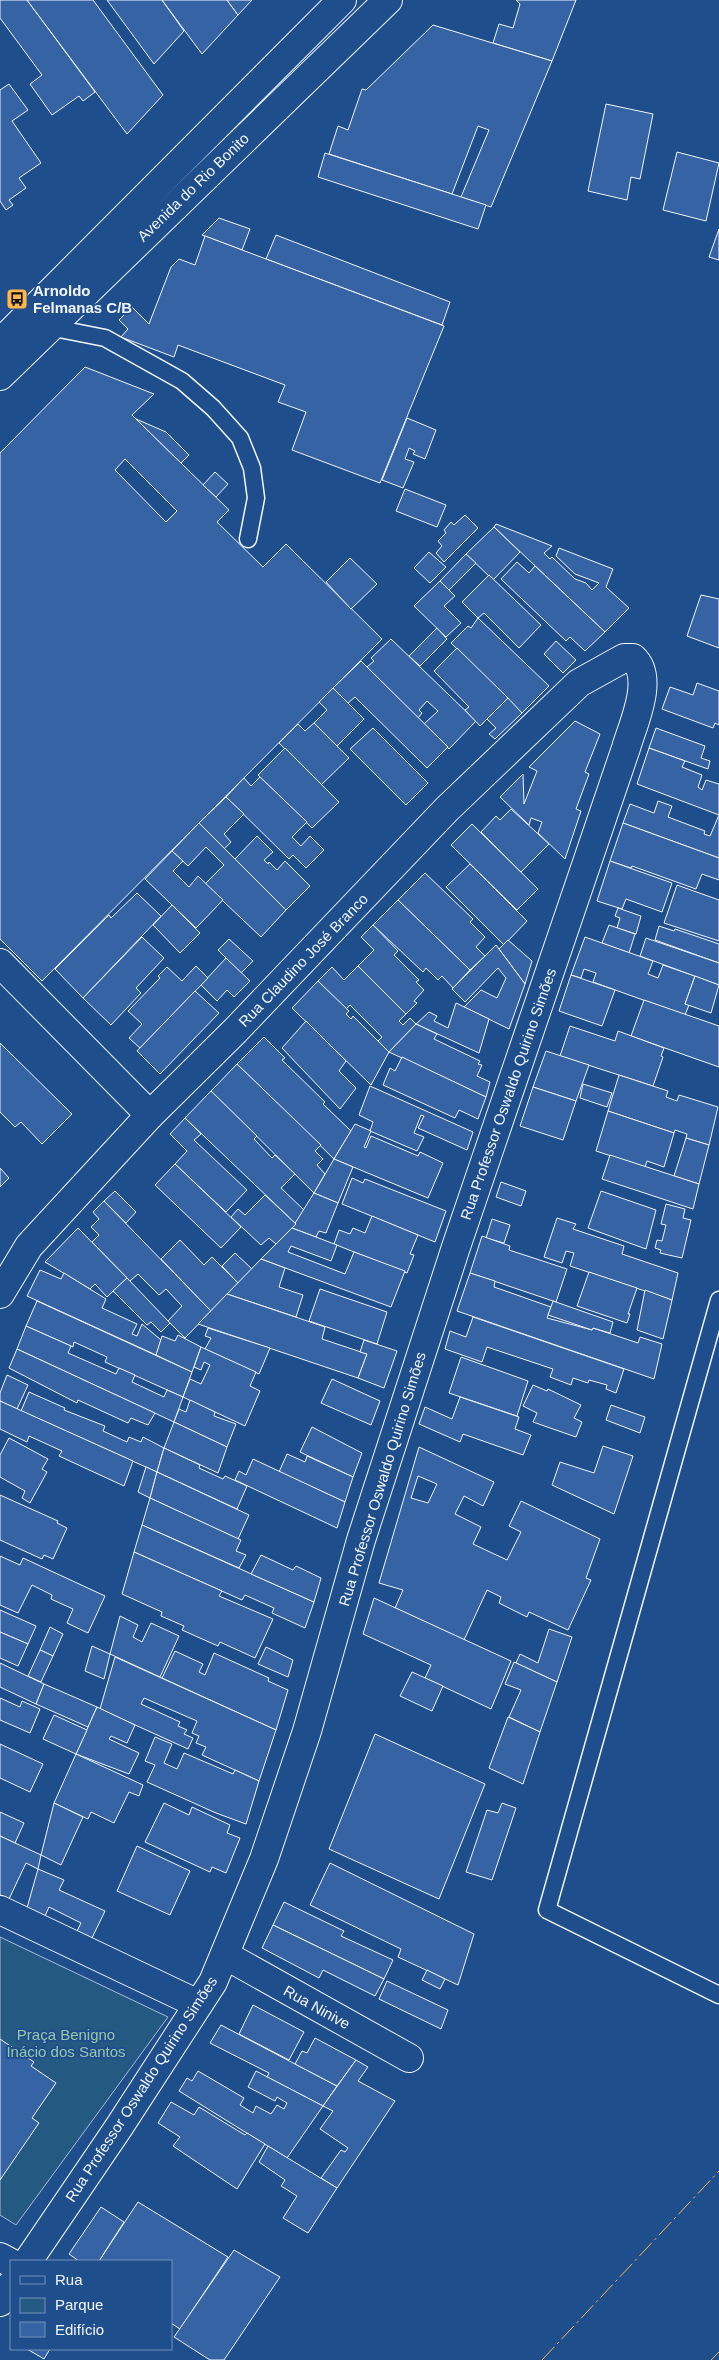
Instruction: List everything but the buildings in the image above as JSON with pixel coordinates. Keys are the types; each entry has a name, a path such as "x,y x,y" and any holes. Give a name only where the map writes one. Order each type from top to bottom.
{"street":[{"name":"Avenida do Rio Bonito","path":"0,344 342,0"},
{"name":"Avenida do Rio Bonito","path":"0,376 388,0"},
{"name":"Rua Claudino José Branco","path":"0,1294 29,1246 150,1116 235,1031 447,809 579,683 624,658 633,658"},
{"name":"Rua Professor Oswaldo Quirino Simões","path":"29,2260 119,2127 213,1982 264,1859 307,1731 361,1540 453,1256 626,748 644,682 640,664 633,658"},
{"path":"0,963 150,1116"},
{"path":"0,1910 198,2004"},
{"name":"Rua Ninive","path":"225,1955 409,2058"},
{"path":"0,2302 10,2287"}],"lane":[{"path":"49,327 105,338 182,381 213,408 240,438 252,468 256,498 248,539"},
{"path":"719,1300 547,1910 719,1995"}],"green space":[{"name":"Praça Benigno Inácio dos Santos","path":"0,1937 168,2017 16,2225 0,2215"}],"power":[{"path":"542,2360 719,2171"},
{"path":"711,2360 719,2352"}],"place":[{"name":"Arnoldo Felmanas C/B","path":"17,299"}]}
